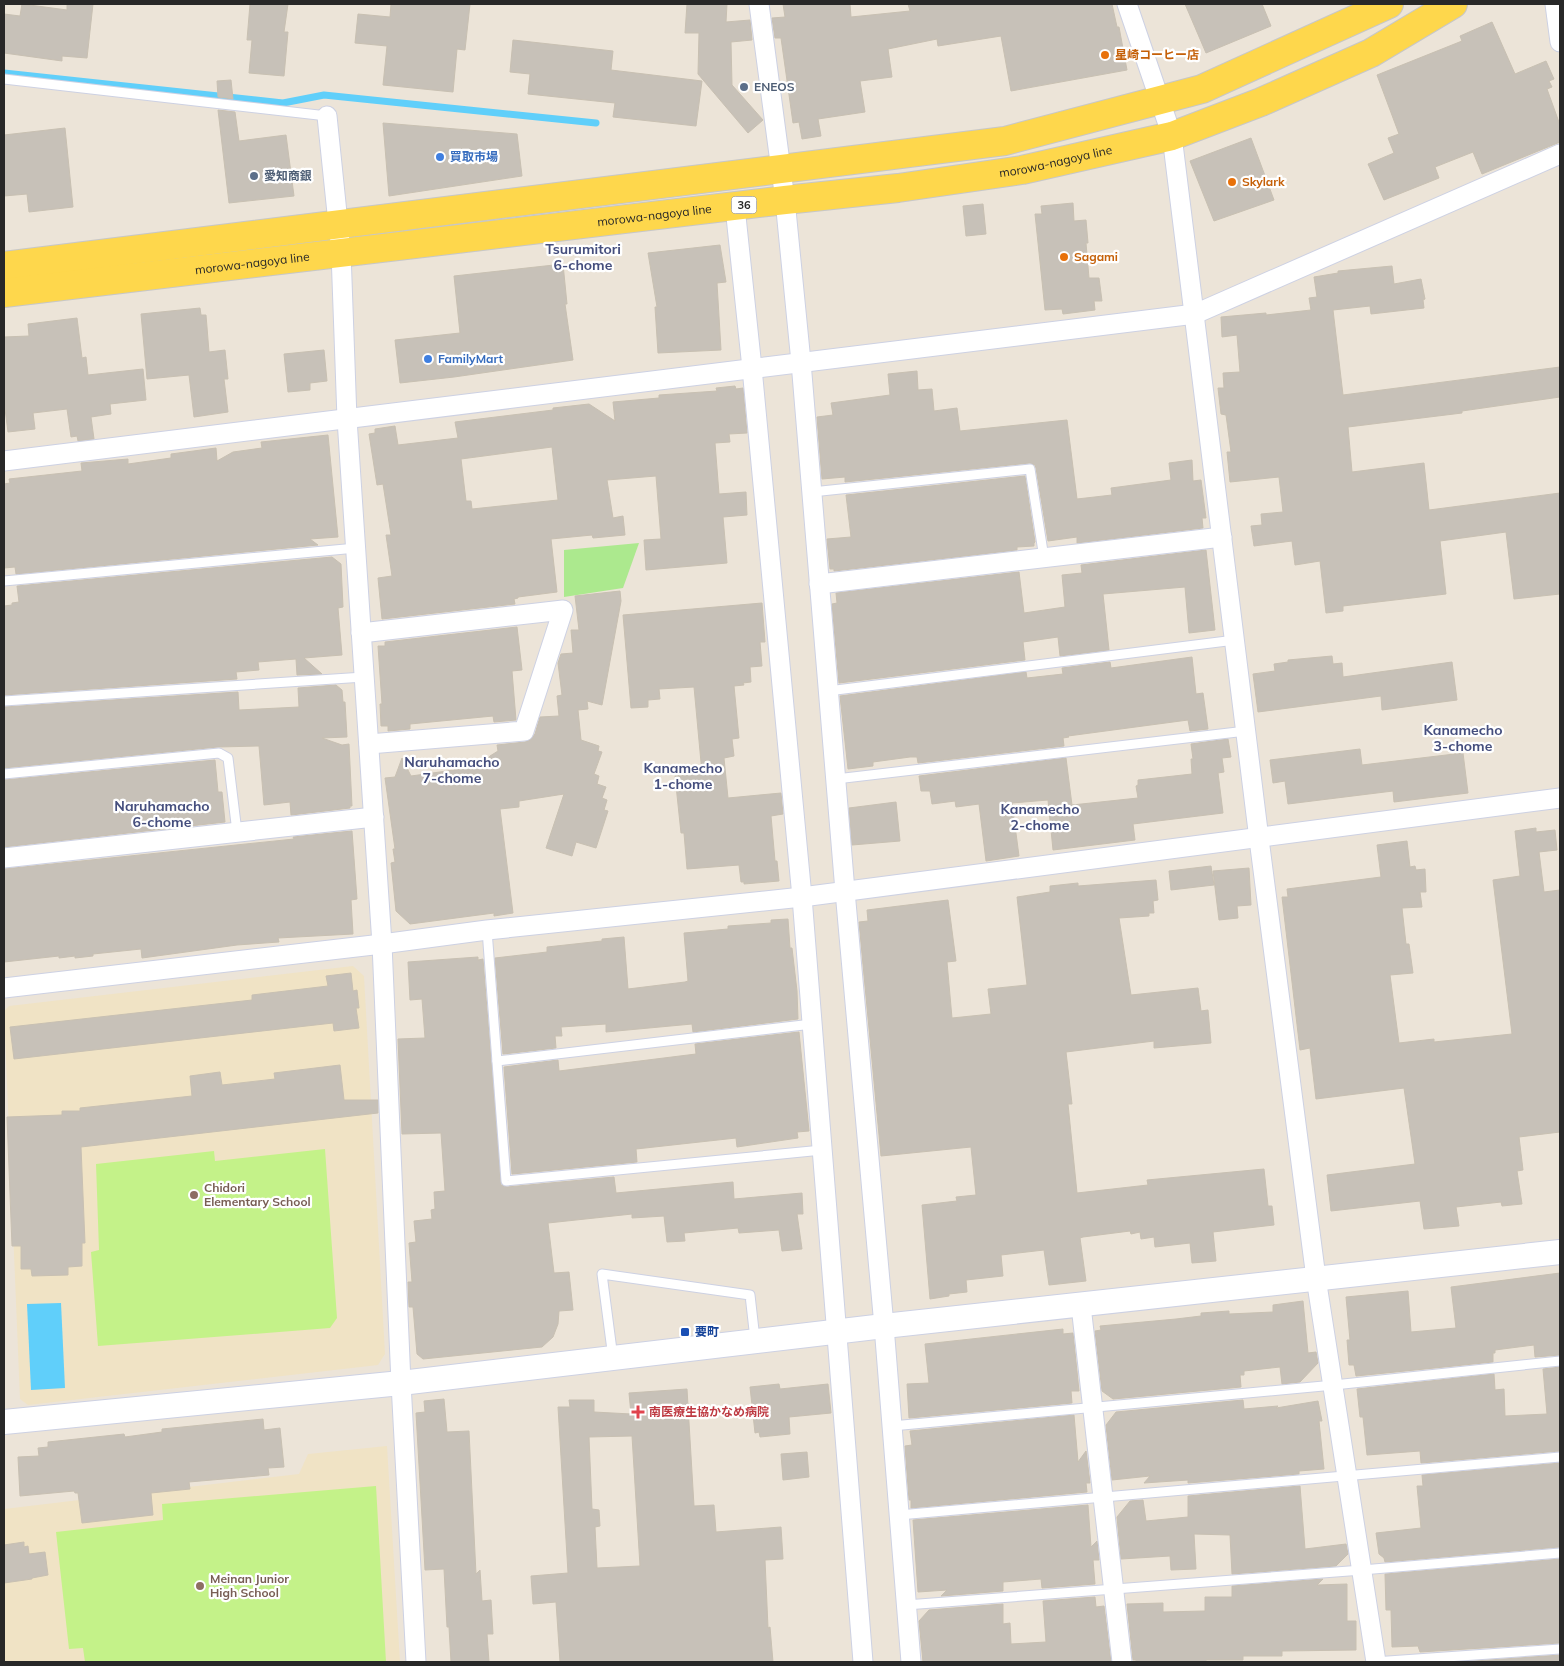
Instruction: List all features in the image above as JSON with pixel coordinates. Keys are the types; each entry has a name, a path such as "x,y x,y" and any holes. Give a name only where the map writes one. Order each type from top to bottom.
{"main road":[{"path":"4,266 1005,141 1202,89 1389,4"},
{"name":"morowa-nagoya line","path":"4,293 898,188 1022,170 1172,136 1261,102 1371,53 1453,4"}],"street":[{"path":"759,4 785,200 812,492 911,1662"},
{"path":"1127,4 1172,136 1259,839 1316,1278 1348,1476 1375,1662"},
{"path":"1555,4 1560,42"},
{"path":"327,116 341,252 347,419 382,944 400,1383 416,1662"},
{"path":"4,461 1194,314 1560,154"},
{"path":"735,207 802,897 863,1662"},
{"path":"819,584 1222,536"},
{"path":"362,633 563,610 524,730 369,744"},
{"path":"4,988 487,930 802,897 1259,839 1560,798"},
{"path":"4,858 374,817"},
{"path":"4,1414 4,1422 400,1383 884,1326 1081,1306 1560,1252"},
{"path":"1081,1306 1122,1662"}],"lane":[{"path":"4,79 327,116"},
{"path":"812,492 1030,469 1044,558"},
{"path":"4,582 356,548"},
{"path":"828,691 1235,640"},
{"path":"4,701 364,677"},
{"path":"836,779 1246,731"},
{"path":"4,774 219,753 228,758 237,832"},
{"path":"487,930 506,1181 822,1150"},
{"path":"497,1061 812,1024"},
{"path":"613,1358 602,1274 750,1295 755,1342"},
{"path":"892,1426 1334,1385 1560,1361"},
{"path":"899,1515 1560,1457"},
{"path":"906,1605 1114,1590 1560,1553"},
{"path":"1375,1662 1560,1649"}],"shaded area":[{"name":"Chidori Elementary School","path":"353,966 364,976 385,1354 378,1365 28,1405 20,1399 4,1011 9,1006"},
{"name":"Meinan Junior High School","path":"387,1446 400,1662 4,1662 4,1509 299,1474 308,1454"}],"green space":[{"path":"639,543 623,588 564,597 564,550"},
{"path":"325,1149 337,1318 330,1328 98,1346 91,1252 99,1250 96,1164 214,1151 215,1161"},
{"name":"Meinan Junior High School","path":"376,1486 386,1662 85,1662 83,1648 69,1649 56,1532 163,1520 162,1504"}],"water":[{"path":"61,1303 65,1388 31,1390 27,1304"}],"building":[{"path":"22,4 67,10 67,4 93,4 87,58 62,56 62,61 4,53 4,14 20,16"},
{"path":"250,4 288,4 284,32 288,32 284,76 249,73 252,40 247,40"},
{"path":"391,4 470,4 465,50 457,49 453,92 383,85 387,46 355,43 358,14 390,17"},
{"path":"687,4 727,4 726,22 750,20 752,40 731,42 732,85 763,120 748,133 698,74 699,33 685,33"},
{"path":"783,4 850,4 851,17 910,11 908,4 1112,4 1117,27 1119,27 1127,70 1011,91 1001,36 938,46 937,39 888,49 892,77 860,81 865,112 818,119 821,136 802,139 799,122 793,123 781,38 775,38 772,18 785,17"},
{"path":"1185,4 1262,4 1271,26 1206,53"},
{"path":"1492,22 1515,74 1546,61 1554,79 1549,81 1552,87 1547,89 1560,125 1560,142 1482,174 1473,152 1435,167 1439,178 1384,200 1368,164 1394,153 1388,138 1399,134 1377,75 1462,41 1460,36"},
{"path":"513,40 613,51 611,70 702,81 696,126 613,117 615,103 528,94 530,74 510,72"},
{"path":"231,80 233,99 218,97 217,81"},
{"path":"218,110 235,112 239,141 286,135 294,196 229,203"},
{"path":"383,123 517,134 522,176 389,196"},
{"path":"65,128 73,207 29,212 27,194 4,196 4,135"},
{"path":"1251,138 1274,200 1214,221 1190,161"},
{"path":"1073,203 1074,221 1086,220 1089,278 1099,278 1102,301 1094,301 1095,310 1063,314 1062,309 1045,310 1035,214 1042,214 1041,206"},
{"path":"983,204 986,234 966,236 963,206"},
{"path":"720,245 726,282 717,283 721,350 658,353 655,307 657,307 648,253"},
{"path":"563,264 567,304 565,304 573,360 400,383 395,340 460,333 454,276"},
{"path":"1392,266 1394,284 1421,279 1425,299 1423,300 1424,308 1371,314 1370,306 1333,310 1343,395 1560,367 1560,397 1462,411 1462,413 1348,427 1352,472 1424,463 1429,510 1560,493 1560,594 1514,599 1506,532 1440,541 1446,594 1343,606 1343,611 1326,613 1320,561 1295,565 1292,541 1254,546 1251,526 1262,525 1261,514 1283,512 1279,477 1230,482 1227,452 1231,452 1226,415 1221,414 1218,388 1224,388 1223,373 1240,372 1237,335 1222,337 1221,317 1311,310 1309,298 1317,297 1314,277 1338,273 1338,271"},
{"path":"200,308 201,315 206,315 209,352 225,350 228,379 224,379 228,412 194,417 189,375 147,379 141,314"},
{"path":"77,318 82,358 86,357 88,375 143,369 146,400 110,404 111,414 91,417 94,439 78,441 77,436 71,437 67,409 33,413 35,429 8,432 4,409 4,337 29,336 28,324"},
{"path":"324,350 327,381 310,383 310,390 288,392 284,354"},
{"path":"917,371 918,390 932,389 934,411 957,408 960,431 1067,420 1077,499 1112,495 1111,488 1171,480 1169,463 1192,460 1193,481 1201,480 1206,518 1202,518 1203,528 1077,543 1077,537 1048,541 1036,468 1035,465 1030,463 845,482 845,477 822,479 817,417 833,415 831,403 890,395 888,374"},
{"path":"735,386 736,389 743,388 747,433 729,434 730,442 715,443 719,494 746,492 747,515 723,517 727,563 646,570 644,540 661,539 656,476 607,480 613,518 623,516 625,535 593,538 592,535 551,539 557,592 518,597 514,599 515,604 382,619 378,578 392,576 386,535 391,535 383,484 377,485 369,434 375,433 375,429 395,426 398,445 458,438 455,422 589,404 615,421 613,402 659,398 659,395 717,391 716,388","holes":["552,447 558,500 472,509 471,501 466,501 461,459"]},
{"path":"328,435 338,537 310,539 318,545 16,574 15,567 4,568 4,484 10,483 9,479 82,471 81,463 128,459 128,464 171,458 171,454 216,448 217,461 233,452 262,448 261,442"},
{"path":"1025,476 1035,542 1034,546 1017,547 1017,550 834,571 834,569 830,569 827,539 851,537 846,495"},
{"path":"1206,550 1215,630 1189,633 1185,587 1103,594 1109,650 1060,656 1058,637 1023,642 1025,660 839,683 832,604 837,603 836,593 1019,572 1024,613 1065,607 1062,575 1082,573 1081,565"},
{"path":"332,557 341,564 343,607 338,608 342,655 304,658 322,674 297,675 296,659 258,662 259,670 236,672 237,679 4,695 4,606 19,602 17,586"},
{"path":"620,591 621,601 602,705 587,701 588,709 578,710 581,740 599,746 598,751 602,752 594,774 599,776 597,784 606,787 602,798 607,800 604,810 608,811 596,848 576,842 572,856 546,848 564,794 519,801 519,807 500,809 513,913 494,916 494,913 410,924 396,911 391,863 395,862 393,849 395,849 385,778 395,777 402,758 411,776 483,766 490,756 498,751 497,745 525,742 531,739 535,734 540,717 559,716 557,696 562,695 558,663 561,654 573,653 571,630 579,630 575,596"},
{"path":"762,603 765,642 760,642 762,666 750,667 751,682 734,686 739,738 732,739 734,756 724,758 728,798 781,793 783,814 771,816 775,861 777,861 779,881 744,884 744,882 741,882 739,865 687,869 684,833 681,833 675,776 702,773 694,687 659,689 660,699 648,700 648,707 631,708 623,615"},
{"path":"517,627 522,670 512,671 516,720 494,722 493,716 410,724 410,729 388,731 388,726 381,726 380,704 382,704 378,646 385,646 385,642"},
{"path":"1332,656 1333,664 1342,663 1343,677 1452,662 1457,700 1382,710 1381,696 1258,712 1253,674 1275,671 1274,664 1288,662 1288,660"},
{"path":"1192,657 1196,694 1203,693 1208,729 1190,731 1188,720 1068,736 1063,738 1064,746 918,763 917,757 910,757 873,762 873,766 848,769 840,696 1026,672 1027,678 1063,674 1062,668 1110,662 1111,668"},
{"path":"336,685 342,690 343,702 345,702 347,737 322,738 342,745 349,744 352,806 350,808 291,815 290,802 264,805 259,746 218,747 4,768 4,707 238,692 239,710 299,707 298,688"},
{"path":"1228,739 1231,757 1222,758 1224,772 1218,773 1223,813 1133,824 1135,840 1053,850 1048,800 1012,803 1019,856 986,861 979,804 956,807 955,801 932,804 930,791 921,791 919,776 1066,758 1072,805 1138,798 1136,786 1138,785 1138,780 1192,774 1191,744"},
{"path":"1360,749 1362,765 1463,753 1468,793 1394,802 1393,791 1288,804 1285,781 1273,783 1270,760"},
{"path":"215,760 218,792 222,792 225,822 4,847 4,780"},
{"path":"896,802 900,841 852,845 849,808"},
{"path":"1536,828 1536,832 1555,830 1557,850 1539,852 1544,892 1560,890 1560,1132 1519,1137 1523,1170 1517,1171 1522,1204 1502,1206 1501,1202 1456,1207 1459,1226 1424,1229 1420,1201 1331,1211 1327,1175 1415,1164 1404,1088 1316,1099 1310,1048 1300,1050 1282,897 1288,897 1287,889 1381,877 1377,845 1407,841 1410,867 1415,866 1416,870 1425,869 1426,892 1420,892 1422,907 1402,908 1406,944 1409,944 1413,973 1390,975 1399,1043 1434,1039 1434,1042 1512,1034 1493,880 1520,876 1515,831"},
{"path":"352,831 357,899 351,900 353,934 278,938 279,942 237,945 142,958 141,949 93,954 93,956 75,958 75,956 59,958 59,956 4,962 4,869 294,839 293,837"},
{"path":"1211,866 1214,885 1171,890 1169,871"},
{"path":"1249,868 1251,905 1237,906 1238,918 1219,920 1213,871"},
{"path":"1156,880 1158,900 1153,901 1154,913 1149,913 1149,916 1119,918 1131,995 1198,988 1201,1011 1208,1010 1211,1043 1154,1048 1154,1041 1066,1052 1072,1104 1068,1104 1077,1193 1148,1185 1147,1180 1264,1169 1268,1206 1272,1206 1274,1225 1213,1232 1216,1261 1192,1263 1190,1243 1155,1247 1154,1237 1141,1239 1140,1232 1131,1234 1130,1231 1083,1237 1080,1238 1086,1281 1049,1285 1044,1250 1001,1255 1003,1276 966,1280 967,1292 930,1299 922,1205 957,1201 956,1197 976,1195 971,1147 881,1156 859,922 868,921 867,910 948,900 956,961 947,962 952,1018 991,1014 988,989 1027,985 1017,897 1050,892 1050,886 1078,883 1078,886"},
{"path":"788,919 790,948 792,948 797,991 798,1019 693,1032 692,1024 606,1032 606,1024 561,1027 562,1036 555,1036 556,1048 503,1054 495,958 547,952 547,947 624,937 628,989 685,982 688,981 684,933 728,929 728,926 771,923 771,920"},
{"path":"478,957 478,960 483,959 501,1185 507,1187 614,1177 616,1193 733,1182 734,1199 802,1193 803,1214 797,1214 802,1249 782,1251 779,1230 739,1233 738,1228 684,1233 685,1241 667,1242 664,1216 632,1218 632,1214 548,1223 554,1273 569,1272 573,1310 559,1311 558,1324 553,1337 542,1347 423,1359 417,1354 413,1307 409,1307 408,1282 412,1282 409,1243 416,1242 414,1221 432,1219 431,1210 435,1209 434,1192 445,1191 441,1133 402,1134 398,1039 425,1038 422,999 410,1000 408,962"},
{"path":"351,973 353,991 357,990 359,1008 356,1008 359,1028 334,1031 333,1023 14,1059 10,1027 252,1000 252,995 328,986 326,976"},
{"path":"799,1032 809,1131 797,1132 798,1138 737,1147 736,1138 636,1149 637,1162 512,1174 504,1067 558,1060 559,1071 696,1054 695,1044"},
{"path":"340,1065 344,1100 378,1100 378,1113 81,1147 85,1243 82,1243 82,1266 68,1267 68,1275 32,1276 31,1269 21,1269 21,1246 12,1246 7,1117 62,1115 62,1111 80,1111 80,1108 192,1096 190,1076 220,1072 222,1085 275,1079 274,1073"},
{"path":"1560,1273 1560,1355 1535,1357 1534,1345 1495,1350 1493,1362 1356,1376 1354,1365 1349,1365 1347,1340 1350,1340 1346,1297 1408,1291 1411,1332 1456,1328 1451,1287"},
{"path":"1303,1301 1308,1353 1316,1352 1318,1363 1300,1382 1282,1384 1280,1367 1244,1371 1244,1375 1240,1375 1241,1387 1113,1399 1102,1391 1095,1331 1101,1330 1100,1326 1201,1316 1201,1313 1229,1311 1229,1314 1273,1312 1273,1305"},
{"path":"1063,1329 1063,1334 1073,1333 1079,1391 1071,1391 1072,1403 909,1418 907,1384 929,1383 925,1344"},
{"path":"1560,1367 1560,1451 1421,1463 1420,1451 1367,1455 1363,1417 1360,1417 1357,1389 1494,1374 1495,1390 1504,1389 1505,1416 1547,1414 1543,1369"},
{"path":"779,1384 780,1389 828,1384 831,1413 789,1417 790,1434 760,1437 759,1432 755,1433 750,1387"},
{"path":"687,1389 694,1506 714,1505 716,1532 781,1527 783,1559 765,1560 768,1628 770,1627 773,1662 560,1662 556,1602 533,1604 531,1576 568,1573 558,1407 570,1407 569,1400 594,1400 594,1412 631,1414 629,1393","holes":["632,1436 640,1566 597,1568 595,1527 600,1526 599,1510 592,1509 589,1437"]},
{"path":"444,1399 447,1432 469,1431 476,1574 480,1570 482,1601 491,1600 493,1634 487,1634 489,1662 451,1662 444,1569 425,1570 416,1413 425,1412 424,1401"},
{"path":"1243,1400 1244,1409 1278,1406 1276,1408 1318,1401 1322,1421 1319,1421 1324,1469 1299,1471 1299,1474 1188,1483 1188,1480 1144,1483 1150,1476 1112,1480 1106,1425 1116,1412"},
{"path":"1074,1415 1078,1462 1086,1451 1090,1483 1086,1483 1087,1492 911,1508 905,1446 912,1445 910,1431"},
{"path":"263,1419 264,1430 280,1428 284,1467 268,1468 269,1475 189,1482 190,1489 151,1493 153,1515 82,1523 78,1493 74,1491 20,1496 18,1457 39,1456 38,1448 48,1447 48,1442 124,1434 125,1437 162,1432 162,1429"},
{"path":"807,1452 809,1477 783,1480 781,1454"},
{"path":"1560,1463 1560,1547 1385,1562 1384,1558 1379,1554 1376,1533 1421,1528 1417,1486 1423,1486 1422,1475"},
{"path":"1300,1486 1305,1549 1346,1544 1348,1554 1336,1566 1232,1574 1230,1535 1194,1534 1196,1569 1171,1570 1170,1556 1121,1559 1117,1517 1130,1501 1143,1500 1146,1521 1188,1517 1188,1496"},
{"path":"1088,1505 1091,1547 1097,1541 1099,1560 1093,1560 1095,1584 1042,1588 1041,1579 1003,1582 1003,1591 941,1596 947,1590 918,1592 913,1520"},
{"path":"24,1542 24,1547 28,1546 29,1554 45,1552 48,1575 4,1583 4,1545"},
{"path":"1560,1559 1560,1643 1420,1652 1418,1646 1392,1647 1391,1610 1386,1610 1385,1574"},
{"path":"1323,1579 1317,1585 1347,1584 1347,1621 1356,1621 1356,1650 1282,1651 1282,1656 1243,1656 1243,1660 1206,1660 1206,1662 1136,1662 1136,1660 1133,1660 1127,1604 1163,1603 1163,1612 1205,1611 1205,1597 1232,1597 1232,1586"},
{"path":"1095,1597 1096,1607 1104,1606 1111,1662 923,1662 919,1621 929,1610 1003,1604 1003,1624 1010,1623 1011,1644 1046,1642 1043,1601"},
{"path":"1560,1655 1560,1662 1460,1662"}],"waterway":[{"path":"4,73 283,103 324,95 596,123"}],"place":[{"name":"星崎コーヒー店","path":"1105,55"},
{"name":"ENEOS","path":"744,87"},
{"name":"買取市場","path":"440,157"},
{"name":"愛知商銀","path":"254,176"},
{"name":"Skylark","path":"1232,182"},
{"name":"Sagami","path":"1064,257"},
{"name":"FamilyMart","path":"428,359"},
{"name":"Chidori Elementary School","path":"194,1195"},
{"name":"要町","path":"685,1332"},
{"name":"南医療生協かなめ病院","path":"638,1412"},
{"name":"Meinan Junior High School","path":"200,1586"}],"district":[{"name":"Tsurumitori 6-chome","path":"583,258"},
{"name":"Kanamecho 3-chome","path":"1463,738"},
{"name":"Naruhamacho 7-chome","path":"452,770"},
{"name":"Kanamecho 1-chome","path":"683,776"},
{"name":"Naruhamacho 6-chome","path":"162,814"},
{"name":"Kanamecho 2-chome","path":"1040,818"}]}
